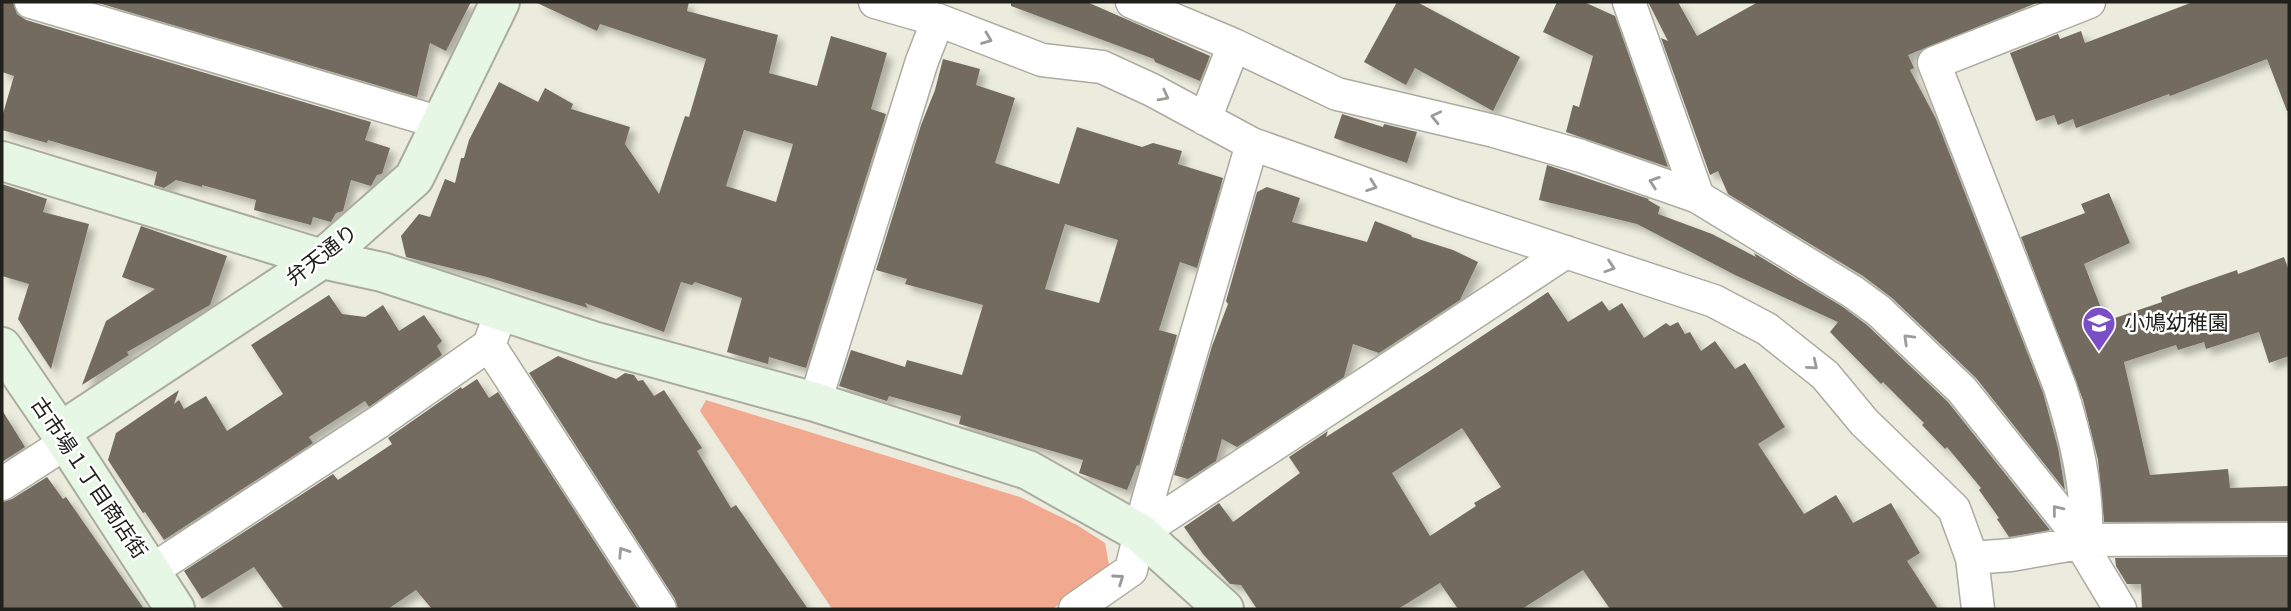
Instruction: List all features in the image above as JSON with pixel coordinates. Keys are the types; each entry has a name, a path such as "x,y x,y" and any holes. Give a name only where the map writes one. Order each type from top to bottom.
{"street":[{"path":"31,2 440,123"},
{"name":"弁天通り","path":"64,437 322,259 414,178 500,2"},
{"path":"875,2 938,20 1042,60 1102,68 1152,90 1252,144 1453,215 1714,301 1767,329 1825,375 1864,422 1954,509 1972,558 1978,609"},
{"path":"1132,2 1234,45 1337,94 1494,131 1581,156 1698,197 1853,292 1879,311 1962,390 2083,542 2120,609"},
{"path":"1629,2 1698,197"},
{"path":"2083,542 2087,505 2072,425 2060,387 1934,63 2089,2"},
{"path":"815,402 922,61 938,20"},
{"path":"1205,119 1234,45"},
{"path":"1075,609 1131,570 1252,144"},
{"path":"2,160 322,259 382,271 593,341 815,402 1028,470 1140,533 1224,609"},
{"path":"1140,533 1566,252"},
{"path":"151,571 380,421 489,345 502,310"},
{"path":"489,345 660,609"},
{"name":"古市場１丁目商店街","path":"2,347 176,609"},
{"path":"2,484 64,437"},
{"path":"1972,558 2011,555 2083,542 2289,539"}],"shaded area":[{"path":"706,400 1020,497 1077,525 1105,543 1110,570 1052,609 832,609 700,411"}],"building":[{"path":"2,2 13,2 17,14 26,20 371,122 365,140 390,148 382,174 377,175 371,186 351,180 343,211 336,213 331,222 313,217 311,225 254,210 256,200 202,185 176,180 164,188 154,185 157,172 48,140 47,143 2,130 2,117 14,76 2,72"},
{"path":"95,2 471,2 446,51 430,43 417,97"},
{"path":"535,2 689,2 687,11 778,35 769,73 817,86 831,36 887,53 871,109 886,114 806,368 769,357 768,364 727,352 742,298 695,282 692,285 681,282 664,332 585,303 588,308 487,277 406,257 401,236 419,214 430,217 445,179 455,183 461,158 464,158 469,140 499,82 538,102 545,88 573,104 571,109 630,127 625,144 659,194 685,116 689,117 706,59 600,24 597,31","holes":["744,130 793,144 776,202 726,186"]},
{"path":"1011,2 1087,2 1210,56 1200,81 1155,62 1154,59 1011,6"},
{"path":"1397,2 1417,2 1520,57 1493,111 1415,68 1406,85 1364,62"},
{"path":"1557,2 1584,2 1615,16 1668,167 1566,132 1573,105 1579,107 1593,56 1543,32"},
{"path":"1648,2 1678,2 1697,36 1758,2 2039,2 1908,55 1914,68 1910,70 1936,119 2043,393 2058,448 2065,490 1976,378 1892,298 1863,276 1728,194 1718,171 1710,175 1661,38 1668,41"},
{"path":"2193,2 2289,2 2289,111 2267,59 2076,128 2073,119 2058,125 2054,115 2036,121 2010,53 2058,34 2060,39 2081,31 2085,43"},
{"path":"943,59 980,69 976,85 1015,98 995,163 1059,184 1077,127 1142,147 1153,143 1182,151 1178,164 1223,178 1197,268 1180,262 1159,330 1177,335 1139,466 1137,465 1127,490 1079,473 1083,460 959,424 961,416 889,396 887,401 839,386 851,350 905,367 907,360 962,375 983,305 905,284 907,279 876,270 921,125 935,90","holes":["1065,224 1118,240 1099,303 1045,289"]},
{"path":"1342,114 1383,127 1384,124 1417,132 1407,163 1334,138"},
{"path":"1547,165 1649,199 1660,207 1658,214 1712,234 1756,257 1754,253 1843,307 1867,325 1948,402 2050,530 2009,537 1979,490 1981,488 1947,447 1945,449 1922,425 1924,423 1830,332 1838,322 1735,275 1637,224 1539,200"},
{"path":"2,184 47,199 43,212 89,224 51,369 18,319 29,284 2,276"},
{"path":"1267,187 1300,198 1292,222 1367,242 1375,221 1478,262 1460,300 1379,353 1353,344 1344,377 1237,447 1222,439 1216,461 1188,479 1174,475 1212,346 1228,304 1226,301 1257,192"},
{"path":"2109,193 2130,243 2084,264 2106,321 2162,302 2161,297 2188,287 2237,270 2238,274 2284,257 2289,271 2289,356 2269,363 2259,332 2206,349 2204,342 2178,350 2176,345 2124,362 2150,475 2228,469 2230,488 2289,486 2289,521 2104,522 2098,460 2083,400 2021,237 2085,213 2081,204"},
{"path":"141,226 227,256 210,305 127,352 129,355 82,385 106,321 155,289 122,277"},
{"path":"1548,292 1568,322 1602,301 1609,311 1622,303 1644,338 1666,323 1670,326 1678,322 1685,334 1690,332 1701,351 1715,341 1735,369 1745,363 1785,427 1758,444 1804,514 1836,495 1853,523 1891,503 1920,553 1907,561 1938,609 1610,609 1583,570 1522,609 1458,609 1440,583 1398,609 1257,609 1241,585 1230,584 1203,554 1184,527 1219,503 1233,522 1300,473 1289,457 1328,431 1326,437","holes":["1462,428 1501,487 1474,503 1476,506 1430,536 1392,473"]},
{"path":"329,295 342,314 365,317 383,305 399,331 424,315 442,341 437,346 442,355 369,407 365,401 309,437 313,443 164,540 108,460 116,433 179,390 174,404 179,400 184,409 206,396 227,431 283,394 251,345"},
{"path":"558,356 616,379 625,373 634,375 638,381 643,380 654,396 664,390 702,448 697,451 731,508 736,505 808,609 678,609 675,599 529,373"},
{"path":"477,379 489,398 498,392 638,609 432,609 416,590 388,609 284,609 254,567 202,599 184,571 333,474 338,480 392,444 388,438 461,387 462,389"},
{"path":"2,410 25,447 2,462"},
{"path":"47,477 63,499 66,497 144,609 2,609 2,502 12,499"},
{"path":"2289,557 2289,609 2142,609 2141,584 2127,584 2116,566 2115,558"}],"place":[{"name":"小鳩幼稚園","path":"2099,353"}]}
